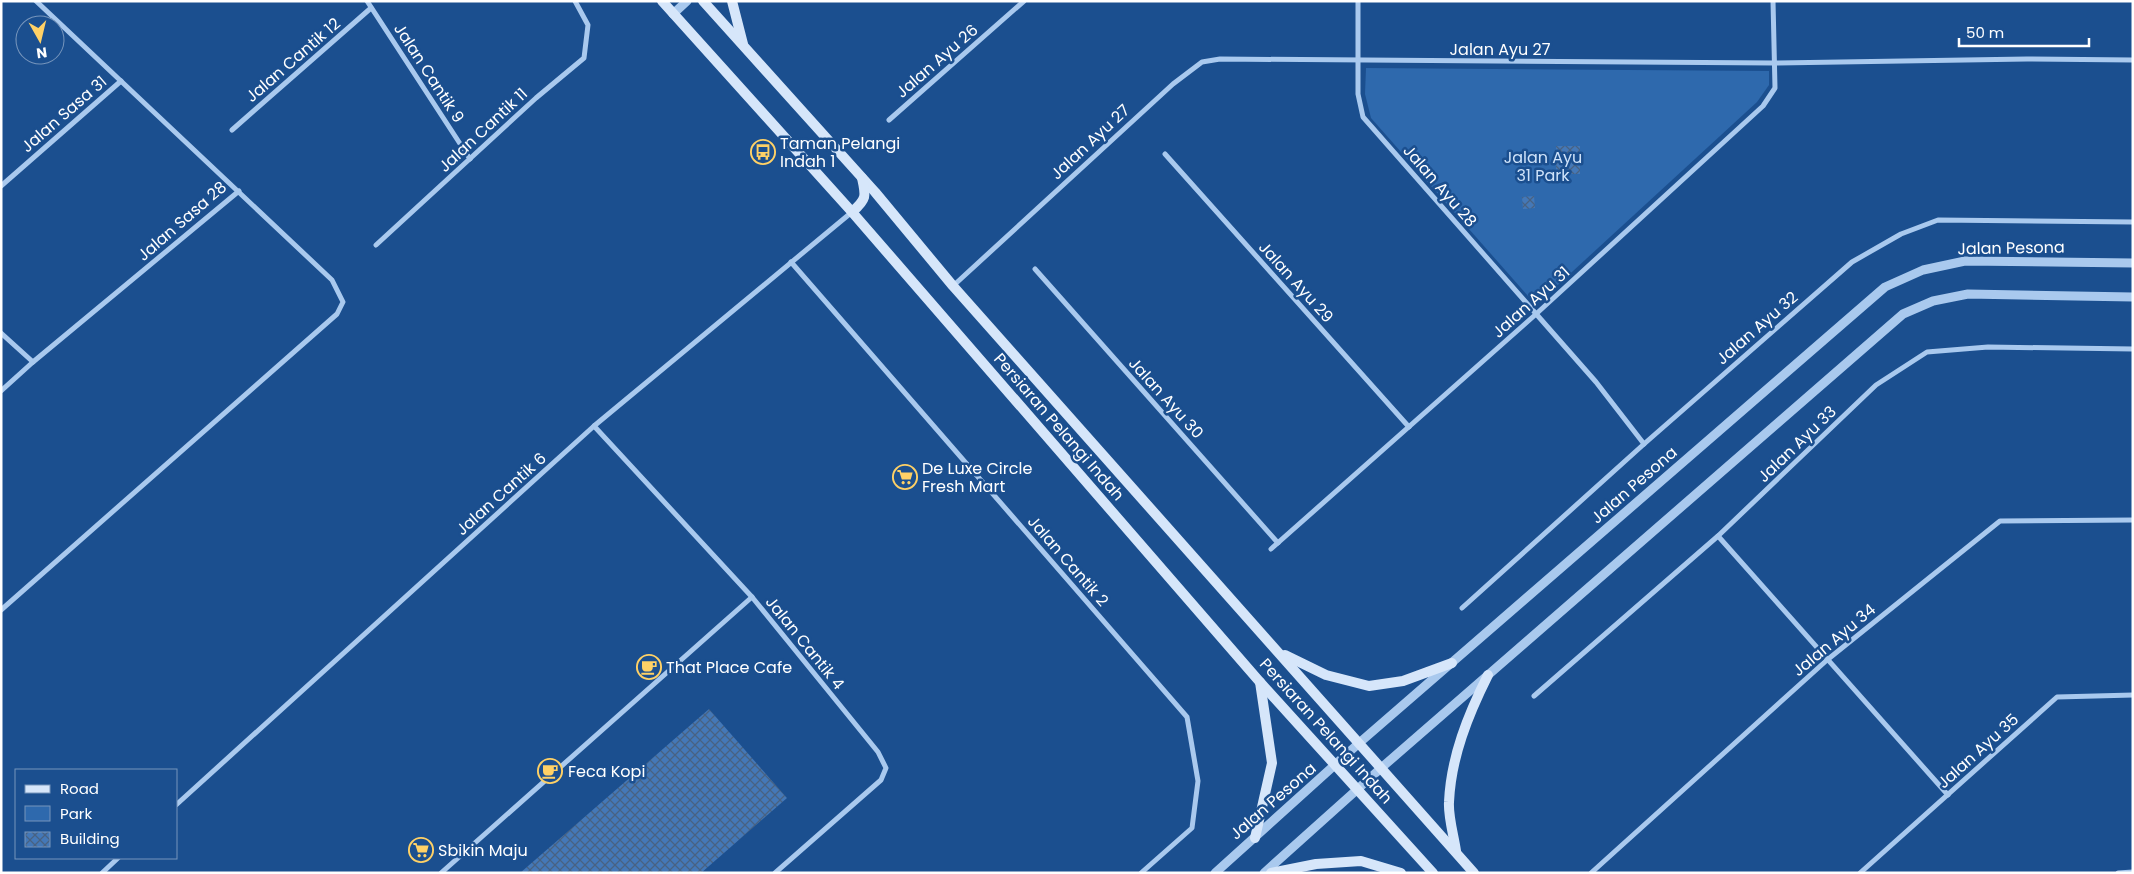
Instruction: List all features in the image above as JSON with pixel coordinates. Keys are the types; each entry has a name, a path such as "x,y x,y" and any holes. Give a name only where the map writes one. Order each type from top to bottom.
{"main road":[{"name":"Persiaran Pelangi Indah","path":"662,1 852,212 1259,681 1433,873"},
{"name":"Persiaran Pelangi Indah","path":"703,1 862,177 953,286 1474,873"},
{"path":"732,1 744,46"},
{"path":"852,212 863,203 865,193 862,177"},
{"path":"1279,652 1326,675 1369,686 1403,681 1452,663"},
{"path":"1456,852 1448,803 1456,761 1469,712 1488,675"},
{"path":"1255,838 1272,763 1259,681"},
{"path":"1271,873 1316,864 1361,861 1401,873"}],"street":[{"name":"Jalan Sasa 28","path":"1,391 33,362 239,191 36,1"},
{"name":"Jalan Cantik 9","path":"368,1 470,159"},
{"name":"Jalan Cantik 11","path":"376,245 536,98 584,58 588,24 575,1"},
{"path":"673,14 687,1"},
{"name":"Jalan Ayu 26","path":"889,120 1024,1"},
{"path":"1358,1 1359,61"},
{"name":"Jalan Ayu 31","path":"1271,549 1535,315 1763,106 1774,88 1773,1"},
{"name":"Jalan Cantik 12","path":"232,130 372,8"},
{"name":"Jalan Ayu 27","path":"953,286 1173,84 1202,62 1220,59 1774,63 2027,59 2133,60"},
{"name":"Jalan Ayu 28","path":"1359,61 1358,94 1363,117 1535,315 1596,382 1644,444"},
{"name":"Jalan Sasa 31","path":"1,186 121,81"},
{"name":"Jalan Ayu 29","path":"1165,154 1409,427"},
{"path":"1,610 337,314 343,302 332,280 239,191"},
{"name":"Jalan Cantik 6","path":"178,803 594,426 852,212"},
{"name":"Jalan Ayu 32","path":"1462,608 1644,444 1852,262 1901,234 1938,220 2133,222"},
{"name":"Jalan Cantik 2","path":"791,262 1187,716 1198,781 1192,828 1141,873"},
{"name":"Jalan Pesona","path":"1215,873 1336,766 1358,744 1885,287 1923,270 1965,262 2133,263"},
{"name":"Jalan Ayu 30","path":"1035,270 1278,543"},
{"path":"1264,873 1380,769 1903,314 1932,301 1968,294 2133,297"},
{"path":"1,333 33,362"},
{"name":"Jalan Ayu 33","path":"1534,696 1718,536 1876,385 1927,352 1988,347 2133,349"},
{"name":"Jalan Cantik 4","path":"594,426 752,597 878,752 886,768 881,780 817,834 775,873"},
{"name":"Jalan Ayu 34","path":"1591,873 1827,660 2000,521 2133,520"},
{"path":"1718,536 1948,795"},
{"path":"441,873 752,597"},
{"name":"Jalan Ayu 35","path":"1860,873 2057,697 2133,695"},
{"path":"102,873 117,859"},
{"path":"2118,873 2133,872"}],"green space":[{"name":"Jalan Ayu 31 Park","path":"1366,68 1769,71 1769,85 1757,102 1536,305 1371,118 1365,94"}],"building":[{"path":"1556,146 1580,146 1580,174 1556,174"},
{"path":"1534,196 1535,208 1523,209 1522,197"},
{"path":"709,709 787,798 701,873 520,873"}],"place":[{"name":"Taman Pelangi Indah 1","path":"763,152"},
{"name":"De Luxe Circle Fresh Mart","path":"905,477"},
{"name":"That Place Cafe","path":"649,667"},
{"name":"Feca Kopi","path":"550,771"},
{"name":"Sbikin Maju","path":"421,850"}]}
